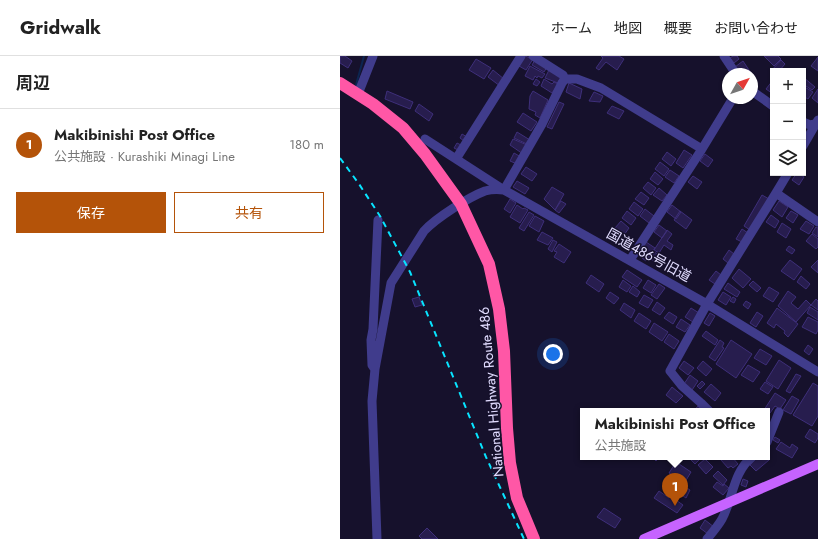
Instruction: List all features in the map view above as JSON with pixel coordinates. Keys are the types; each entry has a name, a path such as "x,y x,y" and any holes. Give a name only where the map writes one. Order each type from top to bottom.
{"highway":[{"name":"National Highway Route 486","path":"340,83 373,104 403,128 425,154 461,204 489,264 500,309 504,351 506,428 510,463 517,498 534,539"}],"main road":[{"path":"644,539 659,536 728,503 818,464"}],"street":[{"path":"358,94 373,56"},
{"path":"456,159 521,56"},
{"path":"533,56 563,75 565,79"},
{"path":"724,56 732,68"},
{"path":"565,79 577,79 601,88 702,149"},
{"path":"377,539 372,402 375,369 390,283 427,227 441,216 485,192 496,189 504,190 542,124 565,79"},
{"path":"758,95 770,104"},
{"path":"630,260 729,104"},
{"path":"806,123 810,125 817,123"},
{"path":"806,141 817,123"},
{"name":"国道486号旧道","path":"425,139 504,190 707,304 818,372"},
{"path":"706,408 682,386 670,371 707,304 786,176"},
{"path":"776,193 818,222"},
{"path":"375,369 372,365 371,340 373,329 378,220"},
{"path":"368,330 368,337 371,340"},
{"path":"770,434 779,412"},
{"path":"707,539 722,519 732,491 746,460"}],"building":[{"path":"340,56 345,56 352,61 348,68 340,63"},
{"path":"525,56 533,59 526,70 519,66"},
{"path":"601,56 619,56 624,59 617,70 606,62 599,70 596,68 603,58"},
{"path":"737,56 739,59 734,63 730,58"},
{"path":"764,56 778,56 781,59 774,66"},
{"path":"818,57 818,71 811,66"},
{"path":"476,59 491,68 484,79 469,70"},
{"path":"535,60 547,67 544,72 532,65"},
{"path":"781,60 785,64 782,68 774,68"},
{"path":"743,61 748,68 736,68 735,67"},
{"path":"530,66 545,74 542,78 538,76 537,78 535,76 533,80 525,76"},
{"path":"493,70 504,79 500,86 488,77"},
{"path":"549,70 561,77 558,83 545,78"},
{"path":"536,79 540,82 537,86 533,84"},
{"path":"544,79 552,84 554,82 558,84 552,93 541,86"},
{"path":"806,80 815,87 812,90 806,86"},
{"path":"569,83 582,89 580,99 566,92"},
{"path":"770,84 770,92 766,89"},
{"path":"806,88 813,92 808,99 806,98"},
{"path":"818,89 818,103 812,98"},
{"path":"387,91 413,102 410,109 385,99"},
{"path":"533,91 548,100 540,118 535,115 536,112 529,109 530,96"},
{"path":"594,92 603,96 600,102 589,101"},
{"path":"559,102 564,104 552,129 547,127"},
{"path":"419,104 433,114 429,121 415,111"},
{"path":"612,106 624,111 619,119 607,113"},
{"path":"523,113 537,122 531,131 517,122"},
{"path":"517,132 530,140 527,144 514,138"},
{"path":"462,134 467,137 464,141 460,138"},
{"path":"513,139 527,145 523,154 510,145"},
{"path":"457,143 463,146 460,151 454,148"},
{"path":"684,150 692,155 683,168 676,163"},
{"path":"667,152 676,159 671,166 662,159"},
{"path":"514,153 521,157 517,164 510,161"},
{"path":"705,154 713,160 708,167 700,161"},
{"path":"660,162 669,169 664,176 655,169"},
{"path":"526,167 537,174 532,181 521,174"},
{"path":"670,170 679,176 674,183 665,177"},
{"path":"655,172 663,179 658,185 650,179"},
{"path":"693,176 702,182 697,189 688,182"},
{"path":"795,176 804,177 799,185 792,180"},
{"path":"517,181 529,188 525,194 513,187"},
{"path":"648,182 656,188 651,195 643,188"},
{"path":"552,187 564,194 555,210 544,199"},
{"path":"659,188 667,195 662,201 653,195"},
{"path":"641,192 649,198 644,205 635,199"},
{"path":"762,195 769,199 750,230 744,226"},
{"path":"510,199 516,203 510,213 504,209"},
{"path":"561,201 566,204 559,213 555,210"},
{"path":"779,201 788,207 782,217 773,210"},
{"path":"634,202 643,209 638,216 629,209"},
{"path":"517,205 528,210 520,223 510,217"},
{"path":"672,205 681,212 676,219 667,212"},
{"path":"645,209 654,216 649,223 640,216"},
{"path":"627,211 636,218 631,225 622,218"},
{"path":"680,211 692,220 686,229 674,220"},
{"path":"791,211 798,215 793,223 786,218"},
{"path":"529,212 534,215 524,231 519,228"},
{"path":"771,215 779,221 775,228 766,222"},
{"path":"535,216 544,221 539,232 529,226"},
{"path":"621,221 629,228 624,235 615,228"},
{"path":"806,221 814,226 809,234 800,229"},
{"path":"782,223 791,229 786,238 777,232"},
{"path":"659,225 667,231 662,238 654,232"},
{"path":"816,227 818,228 818,237 812,233"},
{"path":"742,229 748,233 742,242 736,239"},
{"path":"667,230 672,234 667,241 673,245 671,250 664,245 659,253 654,250"},
{"path":"542,232 553,238 548,245 537,240"},
{"path":"812,234 818,239 818,247 816,249 806,241"},
{"path":"553,240 557,242 552,252 548,249"},
{"path":"646,242 655,248 650,255 641,249"},
{"path":"559,244 571,252 564,263 554,257 557,252 554,251"},
{"path":"789,246 795,250 792,254 786,250"},
{"path":"729,250 734,254 728,263 723,259"},
{"path":"653,251 665,259 661,265 649,258"},
{"path":"646,252 650,255 646,261 642,258"},
{"path":"790,260 802,269 794,280 781,271"},
{"path":"818,260 818,273 811,267"},
{"path":"739,269 751,279 743,288 732,278"},
{"path":"627,270 642,280 637,287 622,277"},
{"path":"716,271 721,275 715,284 709,280"},
{"path":"591,275 604,284 599,292 586,283"},
{"path":"801,276 810,284 806,289 797,282"},
{"path":"623,280 631,286 627,292 619,287"},
{"path":"648,280 656,285 651,293 643,288"},
{"path":"753,281 761,288 757,292 749,285"},
{"path":"728,283 740,292 737,297 724,289"},
{"path":"659,284 665,288 657,299 651,295"},
{"path":"633,286 640,292 637,297 629,292"},
{"path":"769,287 779,293 773,302 763,296"},
{"path":"788,291 796,297 791,303 798,309 806,300 811,305 796,322 778,306"},
{"path":"610,292 619,298 614,304 606,298"},
{"path":"723,292 731,297 726,305 718,300"},
{"path":"644,295 653,300 648,308 639,303"},
{"path":"419,297 422,305 415,307 412,299"},
{"path":"733,297 736,299 734,303 730,301"},
{"path":"816,299 818,301 818,310 811,305"},
{"path":"746,301 751,304 748,309 743,305"},
{"path":"657,302 665,308 660,315 652,310"},
{"path":"624,303 635,310 631,318 620,310"},
{"path":"810,307 818,312 818,320 807,313"},
{"path":"691,308 699,313 693,322 685,317"},
{"path":"777,308 798,324 788,337 784,333 785,331 776,324 774,328 767,323"},
{"path":"669,312 677,317 673,324 664,318"},
{"path":"757,312 763,316 756,327 750,323"},
{"path":"639,313 651,321 646,329 634,321"},
{"path":"710,313 715,316 709,326 704,323"},
{"path":"808,317 818,322 818,330 816,334 802,327"},
{"path":"681,319 690,325 685,332 676,327"},
{"path":"654,323 668,332 662,341 649,332"},
{"path":"706,331 718,340 715,345 702,336"},
{"path":"669,334 679,341 674,349 664,342"},
{"path":"720,340 724,343 722,347 724,348 715,361 709,357"},
{"path":"731,340 752,354 736,378 716,364"},
{"path":"808,345 813,349 809,355 804,351"},
{"path":"760,349 772,356 766,365 754,358"},
{"path":"779,360 791,368 778,389 766,381"},
{"path":"684,361 694,368 688,375 679,368"},
{"path":"703,361 712,369 706,376 697,368"},
{"path":"748,365 760,372 753,382 741,375"},
{"path":"796,374 801,376 790,393 786,391"},
{"path":"690,375 698,381 692,390 684,384"},
{"path":"702,381 705,384 700,389 697,386"},
{"path":"765,382 773,387 768,394 760,389"},
{"path":"813,383 818,386 818,416 812,426 793,415"},
{"path":"711,384 721,393 715,401 704,392"},
{"path":"672,387 683,396 676,403 666,395"},
{"path":"775,393 786,400 780,409 775,406 770,413 770,408 765,408"},
{"path":"792,396 799,400 791,414 783,410"},
{"path":"810,429 818,434 818,438 815,443 805,437"},
{"path":"775,437 780,440 778,443 773,440"},
{"path":"781,442 790,448 792,444 798,448 792,458 776,449"},
{"path":"691,460 699,460 695,464"},
{"path":"706,460 713,467 706,474 698,465"},
{"path":"721,460 735,460 738,464 733,468 731,466 728,468"},
{"path":"755,460 769,460 756,471 750,465"},
{"path":"676,462 691,472 685,482 669,473"},
{"path":"718,471 727,480 723,485 713,476"},
{"path":"743,479 748,481 746,487 741,485"},
{"path":"717,482 723,486 724,484 729,488 723,495 713,487"},
{"path":"679,483 690,490 686,498 674,490"},
{"path":"659,491 683,505 677,513 654,498"},
{"path":"604,508 621,519 615,528 597,517"},
{"path":"705,520 714,527 708,534 700,528"},
{"path":"427,528 438,539 422,539 419,536"}],"waterway":[{"path":"356,85 364,56"}],"railway":[{"path":"340,158 380,216 410,272 486,457 524,539"}],"place":[{"name":"Makibinishi Post Office","path":"675,506"}]}
